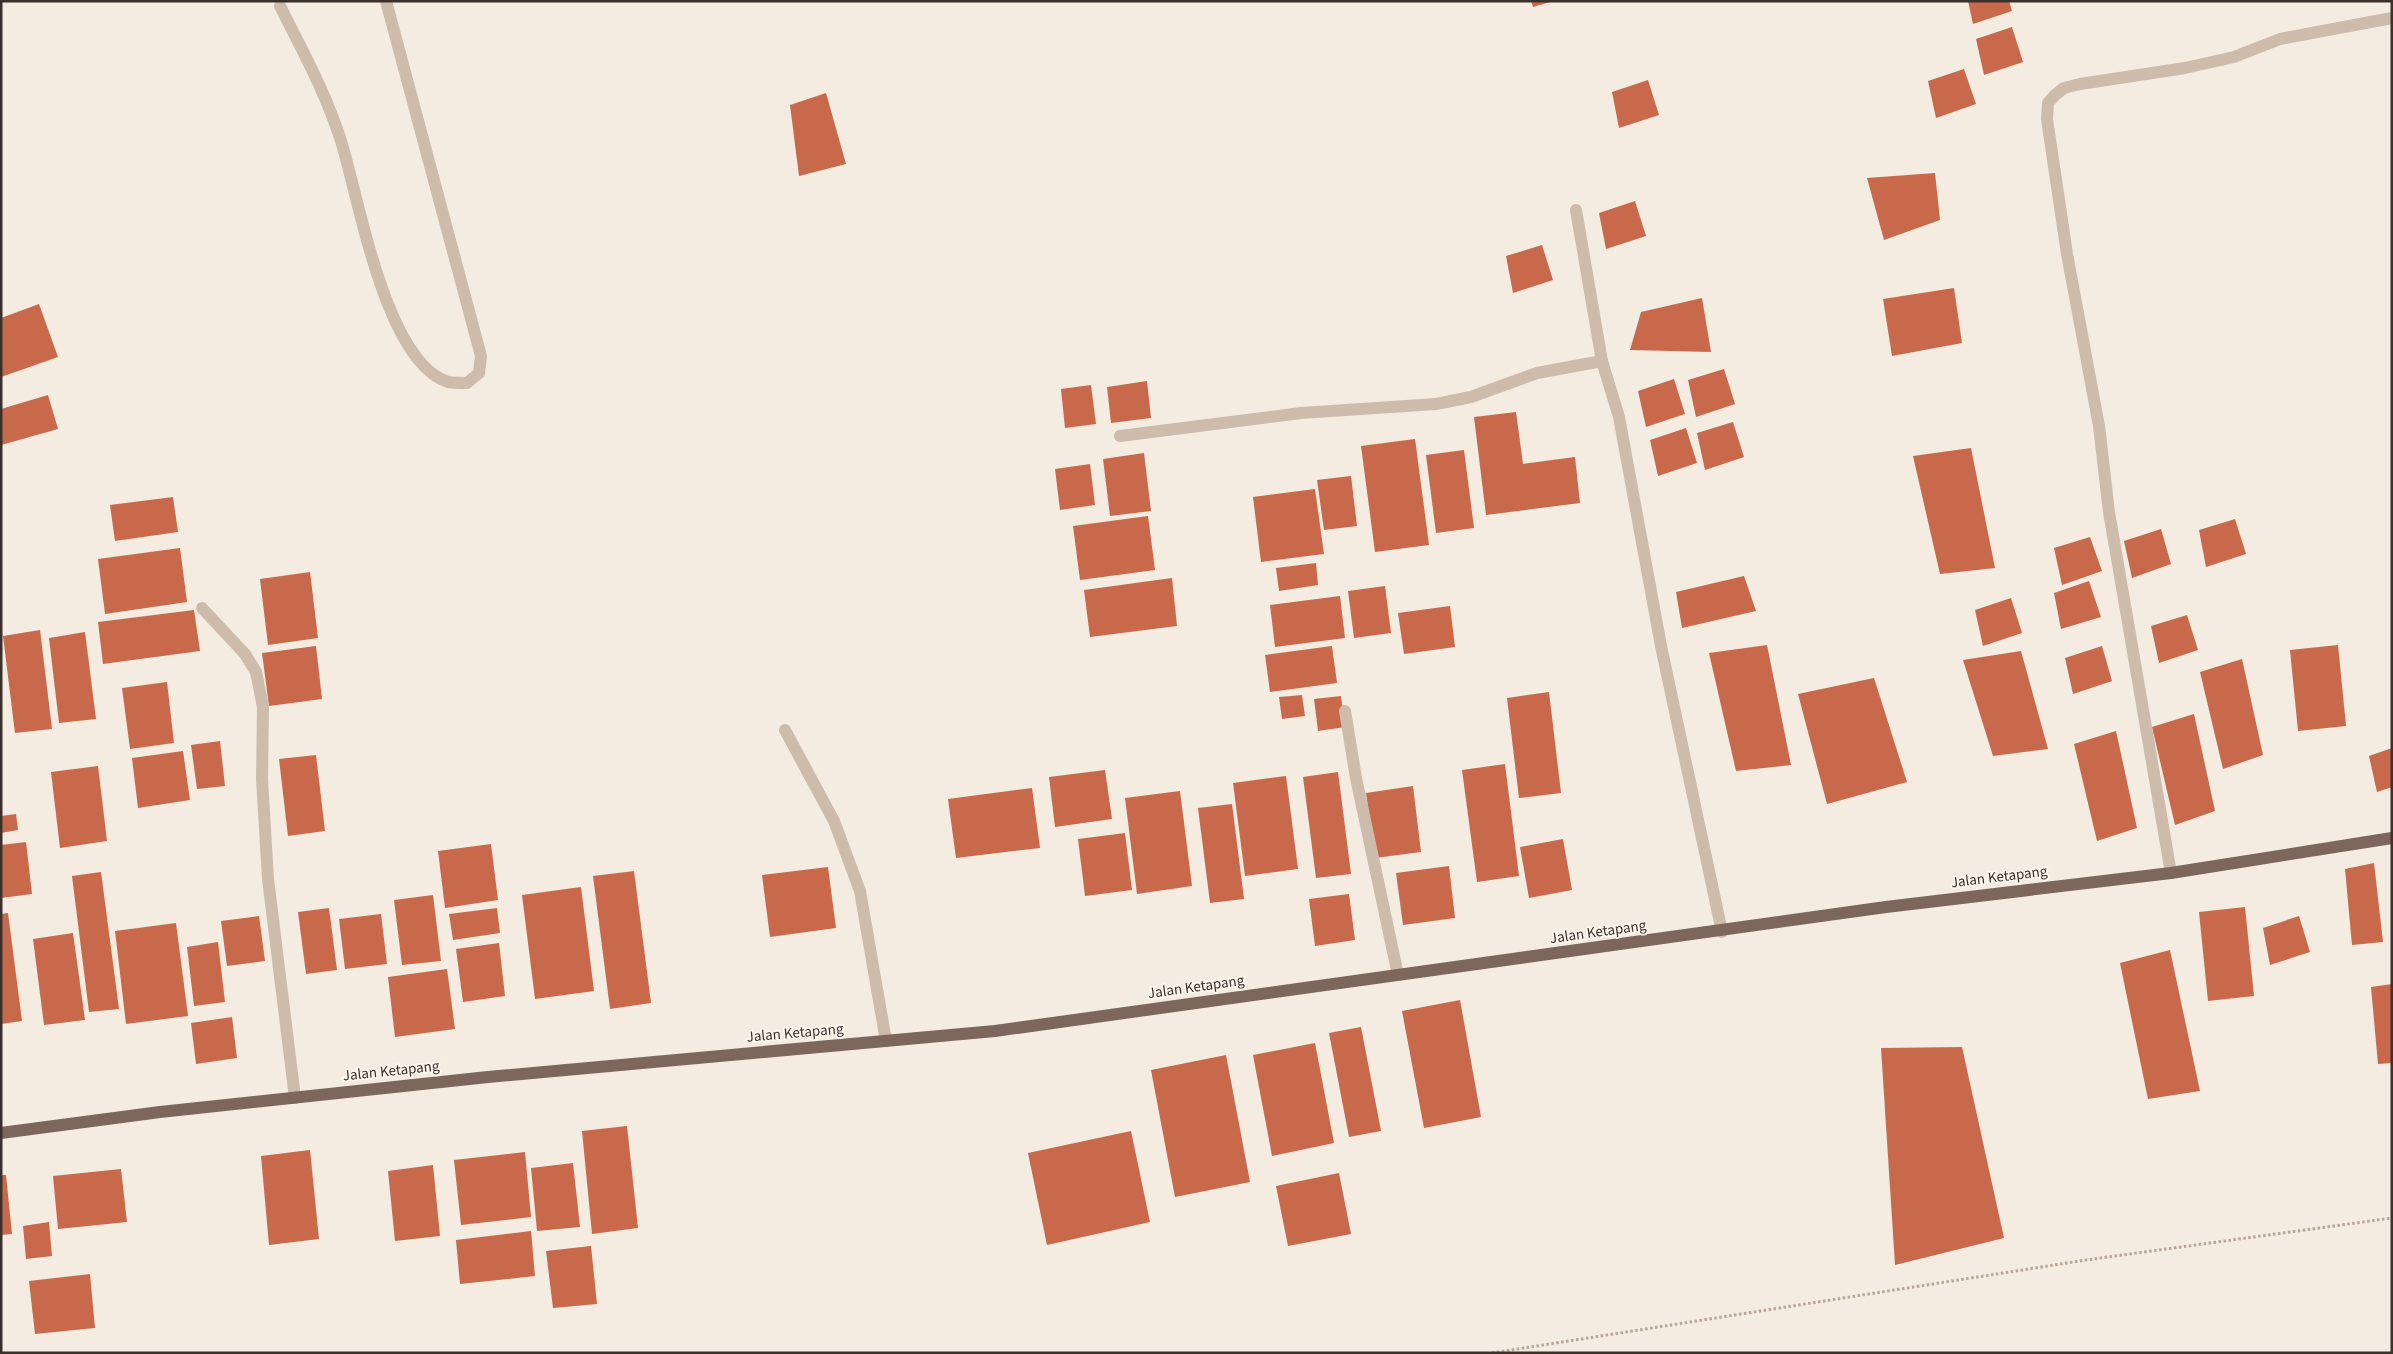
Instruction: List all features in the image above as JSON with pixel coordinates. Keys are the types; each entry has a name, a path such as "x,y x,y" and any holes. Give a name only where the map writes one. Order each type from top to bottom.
{"main road":[{"name":"Jalan Ketapang","path":"1,1133 488,1077 994,1031 1886,908 2171,873 2392,838"}],"street":[{"path":"280,6 324,93 341,141 381,285 403,339 426,367 447,382 466,383 479,373 481,356 386,1"},
{"path":"2171,873 2108,512 2099,426 2055,183 2047,119 2048,103 2064,88 2080,84 2185,68 2234,57 2280,39 2392,18"},
{"path":"1576,210 1602,361 1619,417 1662,646 1722,932"},
{"path":"1120,436 1301,413 1436,404 1471,397 1537,373 1602,361"},
{"path":"202,608 246,654 256,672 263,707 262,779 268,879 295,1098"},
{"path":"1345,711 1356,778 1398,975"},
{"path":"785,730 834,821 860,891 886,1041"}],"path":[{"path":"1492,1353 2076,1262 2392,1218"}],"building":[{"path":"1531,1 1550,1 1550,2 1533,7"},
{"path":"1968,1 2009,1 2012,11 1973,24"},
{"path":"2012,27 2023,62 1984,75 1976,39"},
{"path":"1964,69 1976,104 1936,118 1928,81"},
{"path":"1648,80 1659,115 1619,128 1612,92"},
{"path":"826,93 846,164 799,176 790,105"},
{"path":"1935,173 1940,220 1884,240 1867,178"},
{"path":"1635,201 1646,236 1606,249 1599,213"},
{"path":"1542,245 1553,280 1513,293 1506,256"},
{"path":"1954,288 1962,343 1892,356 1883,299"},
{"path":"1702,298 1711,352 1630,350 1641,312"},
{"path":"39,304 58,357 1,377 1,318"},
{"path":"1724,369 1735,404 1696,417 1688,380"},
{"path":"1674,379 1685,414 1646,427 1638,391"},
{"path":"1147,381 1151,418 1111,423 1107,387"},
{"path":"1091,385 1096,424 1065,428 1061,389"},
{"path":"48,395 58,429 1,445 1,409"},
{"path":"1516,412 1523,464 1575,457 1580,503 1486,515 1474,417"},
{"path":"1733,422 1744,457 1705,470 1697,433"},
{"path":"1686,428 1697,463 1658,476 1650,440"},
{"path":"1415,439 1429,545 1375,552 1361,446"},
{"path":"1971,448 1995,568 1940,574 1913,456"},
{"path":"1464,450 1474,528 1436,533 1426,455"},
{"path":"1144,453 1151,511 1110,516 1103,459"},
{"path":"1090,464 1095,505 1060,510 1055,469"},
{"path":"1351,476 1357,526 1324,530 1317,480"},
{"path":"1315,489 1324,554 1261,562 1253,497"},
{"path":"173,497 178,532 115,541 110,505"},
{"path":"1148,516 1155,570 1080,580 1073,526"},
{"path":"2235,519 2246,554 2206,567 2199,530"},
{"path":"2161,529 2171,564 2132,578 2124,541"},
{"path":"2090,537 2102,571 2062,585 2054,548"},
{"path":"180,548 187,602 105,614 98,559"},
{"path":"1316,563 1318,585 1279,591 1276,568"},
{"path":"310,572 318,638 268,645 260,579"},
{"path":"1744,576 1756,611 1682,628 1676,592"},
{"path":"1172,578 1177,626 1090,637 1084,590"},
{"path":"2089,581 2101,617 2061,629 2054,593"},
{"path":"1385,586 1391,633 1354,638 1348,591"},
{"path":"1340,596 1345,638 1275,647 1270,605"},
{"path":"2011,598 2022,633 1983,646 1975,610"},
{"path":"1450,606 1455,647 1404,654 1398,613"},
{"path":"194,610 200,651 103,664 98,622"},
{"path":"2187,615 2198,650 2159,663 2151,626"},
{"path":"40,630 52,729 15,733 3,636"},
{"path":"85,632 96,719 59,723 49,638"},
{"path":"1767,645 1791,765 1736,771 1709,653"},
{"path":"2338,645 2346,726 2298,731 2290,650"},
{"path":"316,646 322,699 269,706 262,653"},
{"path":"1332,646 1337,683 1270,692 1265,655"},
{"path":"2102,646 2112,681 2073,694 2065,658"},
{"path":"2021,651 2048,749 1993,756 1963,660"},
{"path":"2242,659 2263,755 2223,769 2200,672"},
{"path":"1874,678 1907,782 1827,804 1798,694"},
{"path":"167,682 174,743 130,749 122,688"},
{"path":"1549,692 1561,793 1519,798 1507,698"},
{"path":"1302,695 1305,716 1282,719 1279,697"},
{"path":"1341,696 1345,727 1318,731 1314,699"},
{"path":"2194,714 2215,811 2175,825 2152,727"},
{"path":"2116,731 2137,828 2097,841 2074,744"},
{"path":"220,741 225,786 197,789 191,745"},
{"path":"2392,748 2392,787 2377,792 2369,756"},
{"path":"183,751 190,800 138,808 132,758"},
{"path":"316,755 325,831 288,836 279,759"},
{"path":"1505,764 1519,876 1477,882 1462,770"},
{"path":"98,766 107,841 60,848 51,772"},
{"path":"1105,770 1112,819 1055,827 1049,777"},
{"path":"1338,772 1351,874 1316,878 1303,777"},
{"path":"1286,776 1298,869 1245,876 1233,783"},
{"path":"1413,786 1421,852 1375,858 1366,793"},
{"path":"1032,788 1040,848 956,858 948,799"},
{"path":"1180,791 1192,886 1137,894 1125,798"},
{"path":"1232,804 1244,899 1210,903 1198,808"},
{"path":"16,814 18,830 1,833 1,816"},
{"path":"1125,833 1132,890 1085,896 1078,839"},
{"path":"1563,839 1572,890 1529,898 1520,847"},
{"path":"26,842 32,894 1,898 1,845"},
{"path":"491,844 498,900 445,908 438,851"},
{"path":"2374,863 2383,942 2352,945 2345,869"},
{"path":"1449,866 1455,918 1403,925 1396,873"},
{"path":"828,867 836,928 770,937 762,875"},
{"path":"634,871 651,1003 610,1009 593,876"},
{"path":"101,872 119,1009 89,1012 72,876"},
{"path":"581,887 594,991 535,999 522,895"},
{"path":"1349,894 1355,940 1315,946 1309,899"},
{"path":"433,895 441,961 402,965 394,900"},
{"path":"2245,907 2254,996 2208,1001 2199,912"},
{"path":"329,908 337,970 306,974 298,912"},
{"path":"497,908 500,933 453,940 449,914"},
{"path":"8,913 22,1021 1,1024 1,914"},
{"path":"381,914 387,964 345,969 339,919"},
{"path":"259,916 265,961 227,966 221,921"},
{"path":"2299,916 2310,952 2270,965 2263,928"},
{"path":"176,923 188,1016 126,1024 115,931"},
{"path":"73,933 85,1020 44,1025 33,939"},
{"path":"218,942 225,1002 194,1006 187,947"},
{"path":"499,943 505,996 463,1002 456,949"},
{"path":"2170,950 2200,1091 2148,1099 2120,963"},
{"path":"447,969 455,1029 395,1037 388,977"},
{"path":"2392,984 2392,1063 2378,1064 2371,987"},
{"path":"1460,1000 1481,1117 1424,1128 1402,1011"},
{"path":"232,1017 237,1058 196,1064 191,1023"},
{"path":"1361,1027 1381,1131 1349,1137 1329,1033"},
{"path":"1315,1043 1334,1143 1272,1156 1253,1055"},
{"path":"1962,1047 2004,1238 1895,1265 1881,1048"},
{"path":"1226,1055 1250,1182 1175,1197 1151,1070"},
{"path":"627,1126 638,1228 592,1234 582,1131"},
{"path":"1131,1131 1150,1222 1047,1245 1028,1153"},
{"path":"310,1150 319,1239 269,1245 261,1156"},
{"path":"525,1152 531,1217 461,1225 454,1160"},
{"path":"573,1163 580,1227 537,1231 531,1168"},
{"path":"433,1165 440,1236 395,1241 388,1171"},
{"path":"121,1169 127,1222 58,1229 53,1176"},
{"path":"1339,1173 1351,1234 1288,1246 1276,1186"},
{"path":"1,1175 6,1175 12,1234 1,1235"},
{"path":"49,1222 52,1256 26,1259 23,1226"},
{"path":"531,1231 535,1276 460,1284 456,1240"},
{"path":"591,1246 597,1304 553,1308 546,1251"},
{"path":"90,1274 95,1328 35,1334 29,1281"}]}
